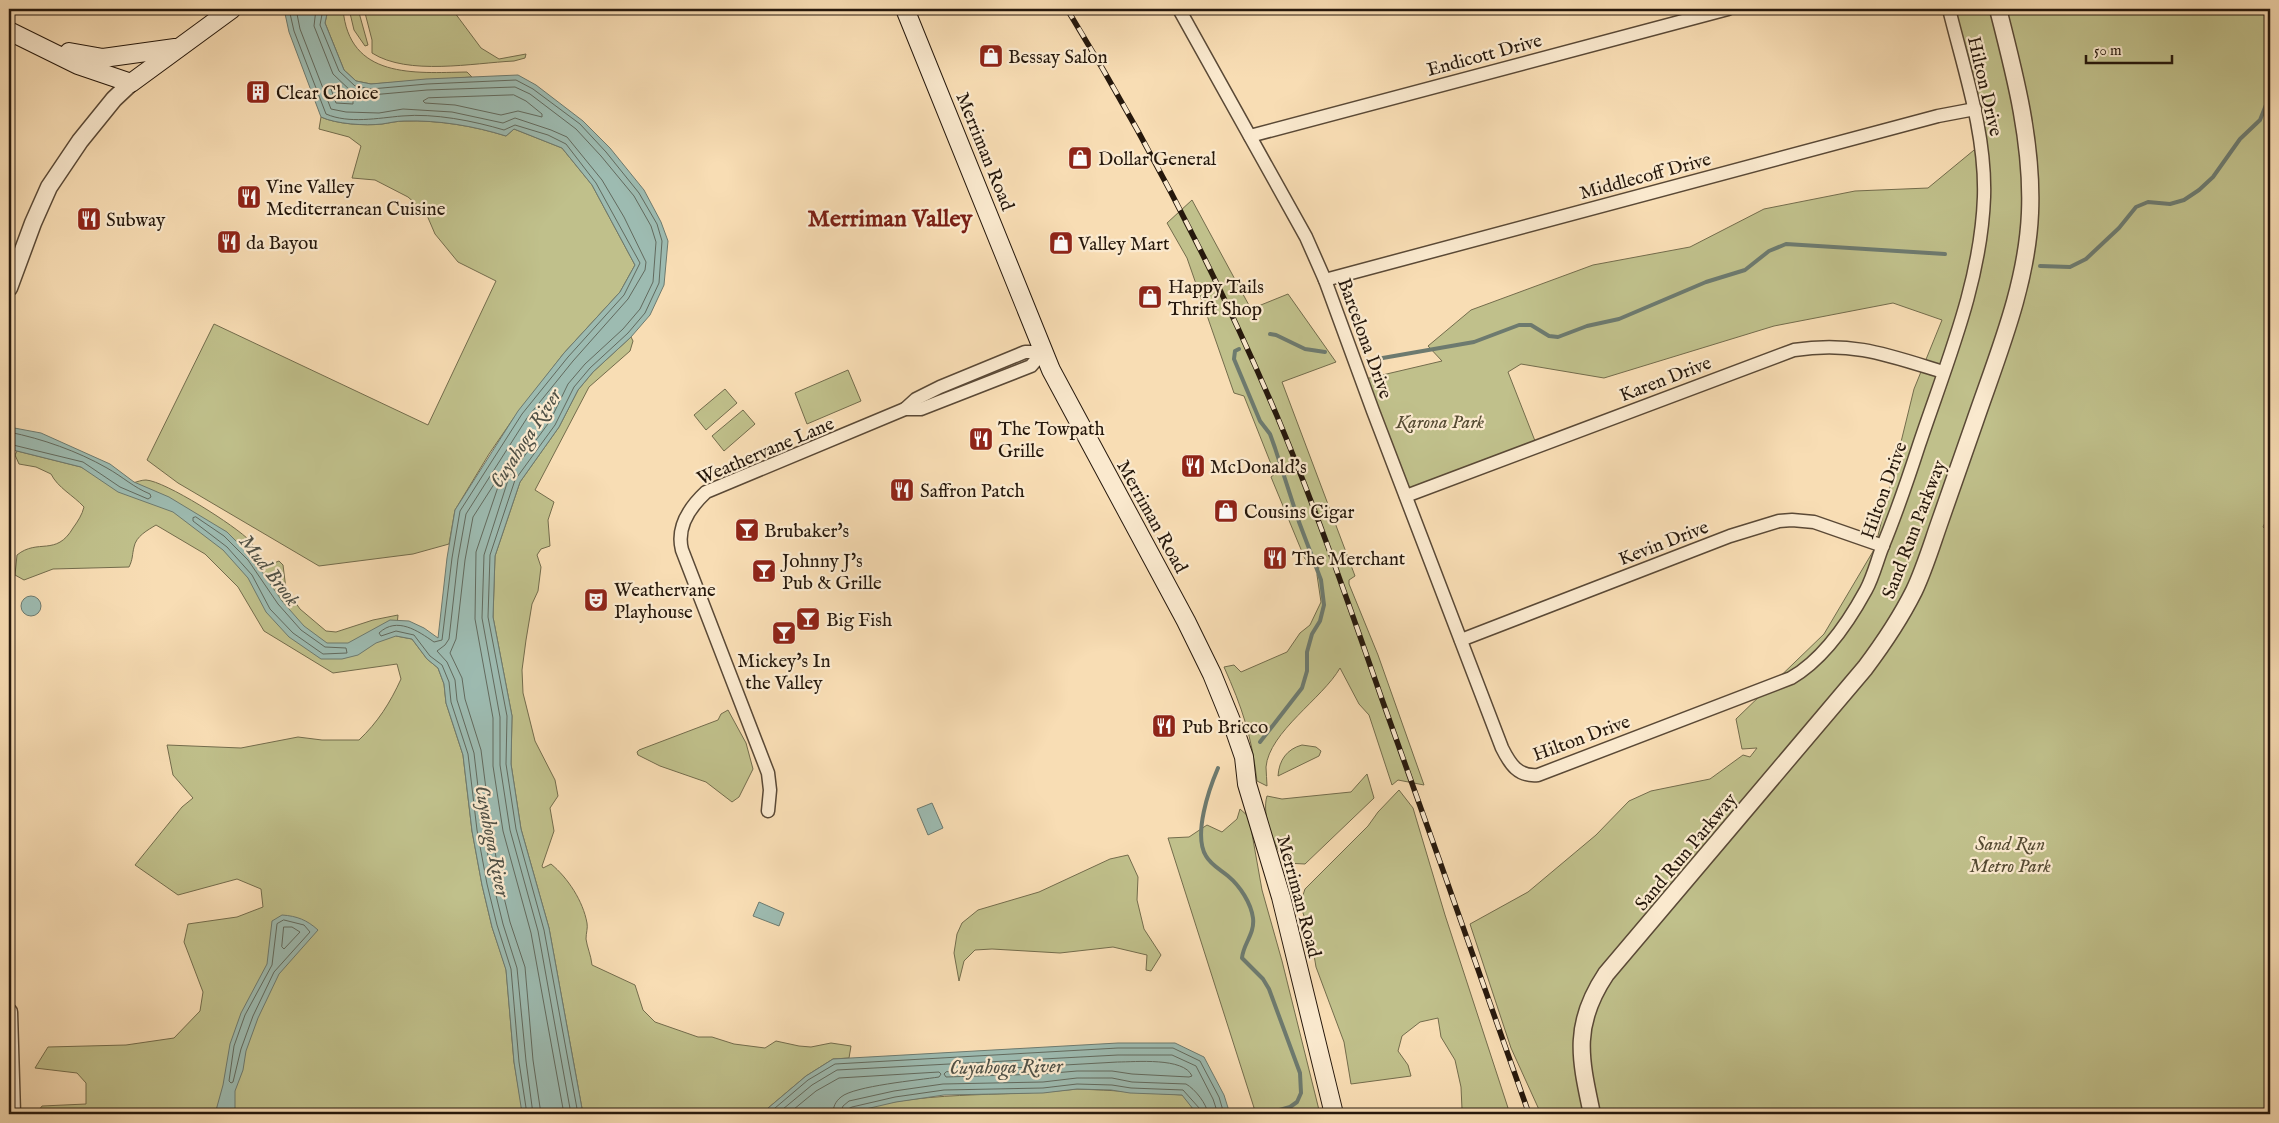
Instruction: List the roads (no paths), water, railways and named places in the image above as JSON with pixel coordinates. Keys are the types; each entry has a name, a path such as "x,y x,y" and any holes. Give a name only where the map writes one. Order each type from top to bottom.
{"main road":[{"path":"9,31 78,65 131,83 232,9"},
{"name":"Merriman Road","path":"905,9 1043,352 1097,459 1186,621 1225,706 1244,757 1247,784 1281,897 1322,1058 1334,1114"},
{"path":"42,48 103,58 180,48"}],"street":[{"name":"Barcelona Drive","path":"1178,9 1306,237 1325,280 1502,748 1509,762 1523,774"},
{"name":"Endicott Drive","path":"1250,136 1728,9"},
{"name":"Hilton Drive","path":"1523,774 1529,776 1538,775 1799,673 1826,649 1848,620 1867,588 1898,508 1943,372 1972,282 1981,241 1984,183 1975,109 1949,9"},
{"name":"Sand Run Parkway","path":"1592,1114 1584,1075 1581,1035 1586,1012 1597,987 1865,668 1908,603 1925,564 1998,355 2020,278 2028,235 2029,188 2025,133 2016,77 1998,9"},
{"path":"9,288 49,186 80,141 114,99 131,83"},
{"name":"Middlecoff Drive","path":"1325,280 1938,116 1975,109"},
{"name":"Karen Drive","path":"1406,496 1794,350 1825,347 1864,349 1884,353 1943,372"},
{"name":"Weathervane Lane","path":"768,811 770,790 768,773 682,550 683,524 688,512 706,492 905,410 921,409 936,396 975,373 1025,352 1043,352"},
{"name":"Weathervane Lane","path":"936,396 980,386 1031,366 1043,352"},
{"path":"975,373 980,386"},
{"name":"Kevin Drive","path":"1462,640 1730,536 1774,522 1792,520 1814,522 1883,546"},
{"path":"9,1012 12,1114"}],"water":[{"name":"Cuyahoga River","path":"284,9 328,9 325,23 344,70 356,81 371,84 426,79 518,75 536,85 583,121 610,148 644,190 661,222 668,241 664,285 650,315 631,337 593,372 578,390 559,427 520,482 495,556 493,617 512,716 511,764 521,829 549,928 583,1114 522,1113 514,1062 506,970 492,927 482,885 472,831 463,755 446,703 444,684 438,668 427,659 412,639 396,636 376,643 358,655 342,659 321,659 289,637 266,612 248,578 223,550 173,512 118,492 81,467 9,449 9,427 41,433 110,464 134,482 169,497 227,532 252,557 282,601 304,626 327,643 348,643 390,620 409,621 424,628 438,638 447,558 455,510 518,411 564,353 620,292 635,265 592,185 562,148 514,129 506,136 481,129 443,123 404,121 359,125 342,123 321,117 289,32"},
{"path":"31,596 38,599 41,606 38,613 31,616 24,613 21,606 24,599"},
{"path":"932,803 943,828 928,835 917,809"},
{"path":"759,902 784,913 779,926 753,916"},
{"path":"282,915 302,919 318,930 279,974 258,1018 246,1051 243,1070 235,1091 235,1114 215,1114 223,1085 230,1044 241,1013 267,964 272,921"},
{"name":"Cuyahoga River","path":"1118,1043 1175,1043 1204,1057 1224,1095 1230,1114 1197,1114 1182,1095 1077,1089 1043,1093 944,1095 896,1102 844,1114 761,1114 806,1076 833,1059"}],"waterway":[{"path":"2040,266 2070,267 2086,259 2119,228 2136,207 2148,202 2170,204 2184,200 2199,190 2213,177 2240,139 2260,120 2270,95"},
{"path":"1377,359 1474,342 1519,325 1531,325 1549,336 1558,337 1587,326 1619,319 1706,282 1745,270 1769,251 1786,244 1945,254"},
{"path":"1270,334 1305,349 1325,352"},
{"path":"1239,349 1235,351 1234,359 1260,421 1270,434 1299,522 1321,580 1324,605 1320,621 1312,634 1307,652 1307,671 1302,688 1260,742"},
{"path":"1218,768 1210,788 1204,812 1201,836 1202,847 1211,862 1237,885 1250,907 1253,924 1242,958 1263,979 1269,989 1300,1073 1301,1093 1297,1102 1290,1107 1276,1111"}],"railway":[{"path":"1067,9 1097,58 1180,209 1230,311 1277,416 1333,560 1529,1114"}],"place":[{"name":"Bessay Salon","path":"991,56"},
{"name":"Clear Choice","path":"258,92"},
{"name":"Dollar General","path":"1080,158"},
{"name":"Vine Valley Mediterranean Cuisine","path":"249,197"},
{"name":"Subway","path":"89,219"},
{"name":"da Bayou","path":"229,242"},
{"name":"Valley Mart","path":"1061,243"},
{"name":"Happy Tails Thrift Shop","path":"1150,297"},
{"name":"The Towpath Grille","path":"981,439"},
{"name":"McDonald's","path":"1193,466"},
{"name":"Saffron Patch","path":"902,490"},
{"name":"Cousins Cigar","path":"1226,511"},
{"name":"Brubaker's","path":"747,530"},
{"name":"The Merchant","path":"1275,558"},
{"name":"Johnny J's Pub & Grille","path":"764,571"},
{"name":"Weathervane Playhouse","path":"596,600"},
{"name":"Big Fish","path":"808,619"},
{"name":"Mickey's In the Valley","path":"784,633"},
{"name":"Pub Bricco","path":"1164,726"}],"district":[{"name":"Merriman Valley","path":"890,218"}],"park label":[{"name":"Karona Park","path":"1440,421"},
{"name":"Sand Run Metro Park","path":"2010,854"}],"water label":[{"name":"Mud Brook","path":"270,570"}]}
